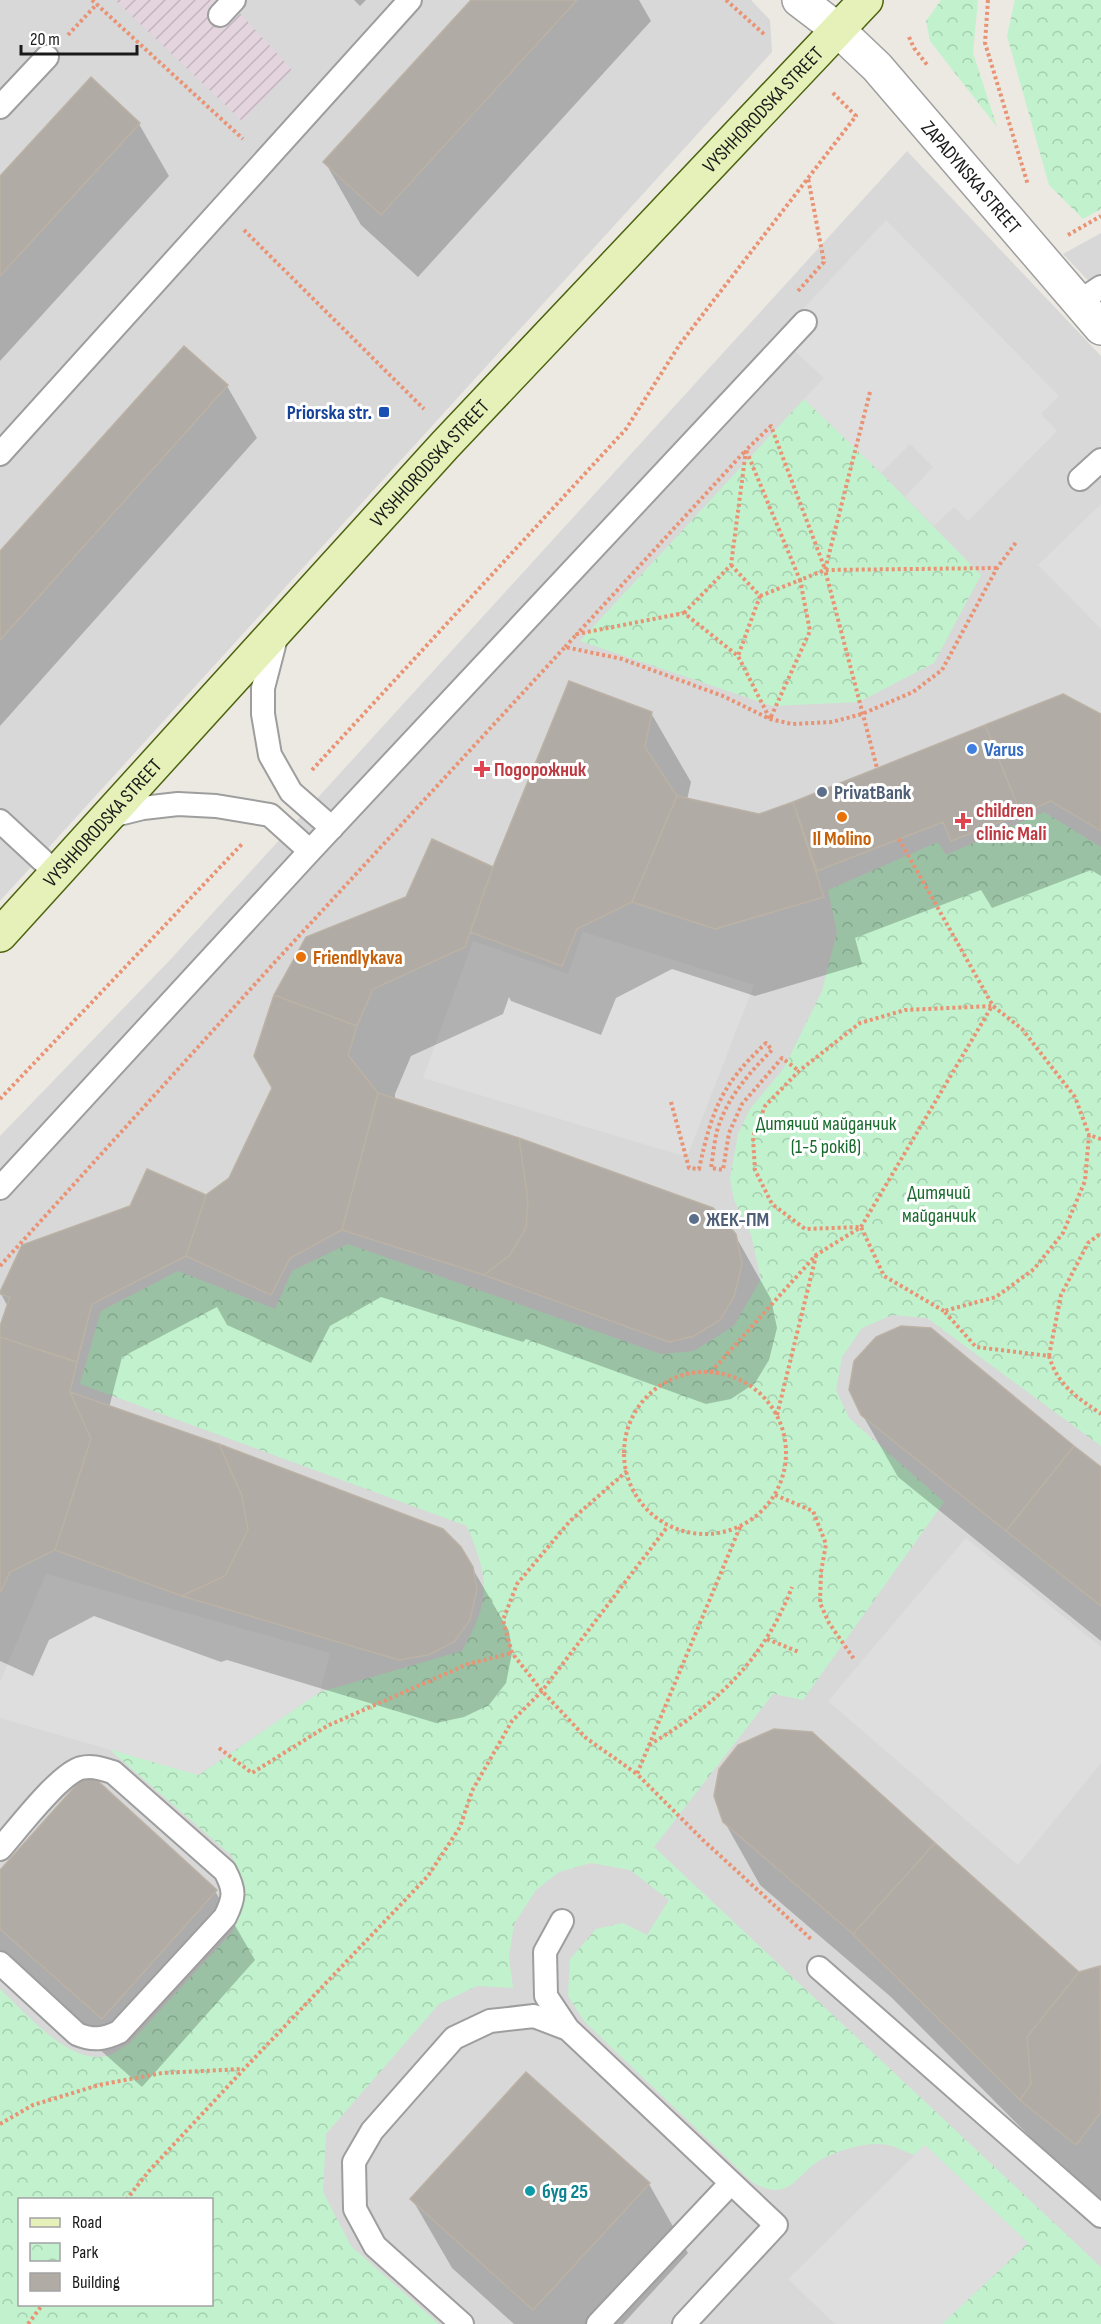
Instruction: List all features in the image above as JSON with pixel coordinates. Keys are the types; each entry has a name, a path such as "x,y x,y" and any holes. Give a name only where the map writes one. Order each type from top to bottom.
{"main road":[{"name":"VYSHHORODSKA STREET","path":"0,935 453,437 837,28 866,0"}],"street":[{"name":"ZAPADYNSKA STREET","path":"799,0 837,28 877,67 1089,295 1101,328"}],"lane":[{"path":"0,454 410,0"},
{"path":"0,107 47,57"},
{"path":"0,1188 310,851 805,322"},
{"path":"1080,479 1101,460"},
{"path":"279,626 263,688 263,714 270,754 291,792 332,828"},
{"path":"105,817 143,808 178,804 216,806 270,815 310,851"},
{"path":"0,820 56,872"},
{"path":"0,1849 66,1775 81,1768 97,1767 113,1772 122,1779 225,1871 233,1886 232,1903 225,1917 119,2032 108,2037 90,2040 77,2034 0,1963"},
{"path":"562,1922 545,1952 546,1996 567,2029 776,2225 684,2324"},
{"path":"819,1968 1101,2216"},
{"path":"462,2324 375,2246 355,2209 354,2162 372,2131 454,2038 490,2021 534,2016 567,2029"},
{"path":"598,2324 731,2183"}],"path":[{"path":"726,0 766,36"},
{"path":"988,0 985,43 1029,188"},
{"path":"47,57 94,2 265,160"},
{"path":"291,792 626,429 680,344 856,116 831,91"},
{"path":"792,298 824,262 808,178"},
{"path":"222,208 424,409"},
{"path":"1063,238 1101,216"},
{"path":"825,570 870,392"},
{"path":"0,1266 275,962 746,450 771,426 825,570 877,768"},
{"path":"577,634 684,613 731,565 746,450"},
{"path":"746,450 800,580 810,631 770,719"},
{"path":"565,647 622,659 723,696 770,719 792,724 832,722 862,714 913,692 942,670 997,567 1017,541"},
{"path":"731,565 760,596"},
{"path":"738,656 760,596 825,570 997,567"},
{"path":"684,613 738,656 770,719"},
{"path":"0,1099 270,815"},
{"path":"899,839 993,1005 1022,1029 1075,1097 1089,1135 1085,1181 1063,1233 1034,1269 996,1296 944,1311"},
{"path":"861,1227 805,1229 772,1204 755,1170 753,1137 765,1106 799,1071 860,1023 905,1010 993,1005"},
{"path":"711,1372 816,1255 861,1227 993,1005"},
{"path":"671,1102 689,1168 699,1169 709,1125 721,1095 744,1064 766,1042 772,1050 731,1098 717,1130 711,1168 723,1170 729,1133 742,1104 782,1058 799,1071"},
{"path":"1089,1135 1101,1139"},
{"path":"861,1227 884,1276 944,1311 976,1347 1050,1356"},
{"path":"1101,1233 1088,1243 1061,1295 1050,1356 1054,1374 1075,1395 1101,1414"},
{"path":"777,1416 816,1255"},
{"path":"711,1372 737,1379 760,1394 777,1416 786,1442 785,1469 775,1495 760,1514 740,1527 717,1534 700,1534 668,1526 646,1509 630,1486 623,1459 627,1431 639,1406 658,1386 683,1374 711,1372"},
{"path":"627,1471 570,1521 517,1584 503,1620 512,1653 586,1738 637,1774 703,1840 817,1944"},
{"path":"775,1495 813,1511 826,1544 821,1572 820,1604 829,1623 854,1659"},
{"path":"127,2198 243,2069 428,1876 460,1827 472,1791 512,1721 542,1690 668,1526"},
{"path":"637,1774 740,1527"},
{"path":"650,1744 676,1729 725,1690 745,1670 783,1612 792,1587"},
{"path":"767,1639 799,1652"},
{"path":"219,1748 252,1773 327,1726 468,1664 512,1653"},
{"path":"0,2124 33,2106 99,2085 162,2073 243,2069"},
{"path":"28,2324 42,2306"}],"shaded area":[{"path":"0,0 751,0 770,20 772,52 0,901"},
{"path":"115,0 228,0 292,70 242,121"},
{"path":"907,151 1101,356 1101,2324 0,2324 0,1136 169,961"},
{"path":"886,220 1059,396 1041,414 1057,431 968,521 954,507 934,526 905,497 933,467 910,444 881,473 804,399 824,378 778,336"},
{"path":"1101,233 1101,294 1063,254"},
{"path":"1101,504 1101,629 1038,565"},
{"path":"583,932 754,985 687,1157 423,1078 473,941 568,974"},
{"path":"966,1538 1101,1647 1101,1763 1018,1865 828,1701"},
{"path":"46,1574 330,1653 320,1692 198,1775 0,1718 0,1682"},
{"path":"925,2145 1028,2243 942,2324 835,2324 788,2279"}],"green space":[{"path":"941,0 978,0 973,53 997,127 930,41 926,21"},
{"path":"1015,0 1101,0 1101,209 1083,219 1049,185 1007,36"},
{"path":"804,399 881,473 981,575 934,663 859,702 772,706 580,641"},
{"path":"1044,812 1101,847 1101,1446 927,1318 892,1315 862,1328 842,1357 836,1390 849,1418 944,1502 803,1700 773,1694 654,1847 1101,2267 1101,2324 942,2324 1028,2243 925,2145 914,2155 880,2144 839,2152 815,2164 793,2184 776,2190 752,2182 584,2021 568,1996 570,1959 596,1929 623,1923 647,1935 669,1900 630,1870 591,1863 559,1872 536,1890 514,1924 509,1957 513,1988 477,1986 439,2004 326,2134 323,2192 351,2246 439,2324 0,2324 0,1989 36,2024 65,2046 80,2054 95,2057 110,2055 130,2043 233,1931 243,1902 243,1885 232,1856 109,1749 199,1775 320,1692 462,1651 479,1617 483,1602 483,1575 467,1526 80,1384 101,1311 178,1271 275,1309 292,1271 348,1244 661,1354 694,1351 734,1326 761,1279 751,1235 734,1200 730,1178 738,1134 750,1109 784,1068 822,991 837,932 828,890 938,842 946,855"}],"building":[{"path":"471,0 577,0 381,215 323,162"},
{"path":"91,77 140,123 0,276 0,176"},
{"path":"184,346 228,385 0,640 0,551"},
{"path":"569,681 652,712 645,747 677,796 632,902 577,929 562,966 470,932 493,867"},
{"path":"1063,694 1101,714 1101,831 1051,801 1021,814 985,725"},
{"path":"985,725 1021,814 951,841 943,822 817,871 793,802"},
{"path":"677,796 759,814 793,802 824,897 715,929 632,902"},
{"path":"432,839 493,867 465,947 373,989 357,1026 274,995 306,937 406,897"},
{"path":"274,995 357,1026 348,1055 378,1093 342,1230 290,1258 271,1295 186,1256 206,1195 229,1178 272,1088 254,1056"},
{"path":"378,1093 519,1138 528,1201 526,1228 510,1255 484,1275 342,1230"},
{"path":"519,1138 713,1208 736,1234 742,1264 734,1297 720,1320 694,1336 669,1342 484,1275 510,1255 526,1228 528,1201"},
{"path":"147,1169 206,1195 186,1256 92,1304 77,1362 0,1337 0,1326 10,1297 0,1292 22,1245 130,1206"},
{"path":"901,1326 931,1328 1074,1446 1006,1531 861,1415 849,1390 854,1361 876,1337"},
{"path":"0,1337 77,1362 70,1392 91,1439 55,1550 10,1572 0,1593"},
{"path":"70,1392 219,1444 242,1496 248,1530 225,1576 182,1596 55,1550 91,1439"},
{"path":"219,1444 443,1529 461,1547 473,1567 477,1589 470,1620 454,1642 428,1655 399,1660 182,1596 225,1576 248,1530 242,1496"},
{"path":"1074,1446 1101,1467 1101,1606 1006,1531"},
{"path":"774,1729 812,1732 935,1843 853,1934 723,1822 714,1796 719,1769 738,1745"},
{"path":"88,1772 217,1890 102,2019 0,1929 0,1870"},
{"path":"935,1843 1079,1972 1027,2037 1031,2084 1020,2100 853,1934"},
{"path":"1100,1966 1101,2112 1076,2145 1020,2100 1031,2084 1027,2037 1079,1972"},
{"name":"буд 25","path":"526,2072 650,2183 533,2310 410,2199"}],"place":[{"name":"Priorska str.","path":"384,412"},
{"name":"Varus","path":"972,749"},
{"name":"Подорожник","path":"482,769"},
{"name":"PrivatBank","path":"822,792"},
{"name":"Il Molino","path":"842,817"},
{"name":"children clinic Mali","path":"963,821"},
{"name":"Friendlykava","path":"301,957"},
{"name":"ЖЕК-ПМ","path":"694,1219"},
{"name":"буд 25","path":"530,2191"}],"park label":[{"name":"Дитячий майданчик (1-5 років)","path":"826,1134"},
{"name":"Дитячий майданчик","path":"939,1204"}]}
